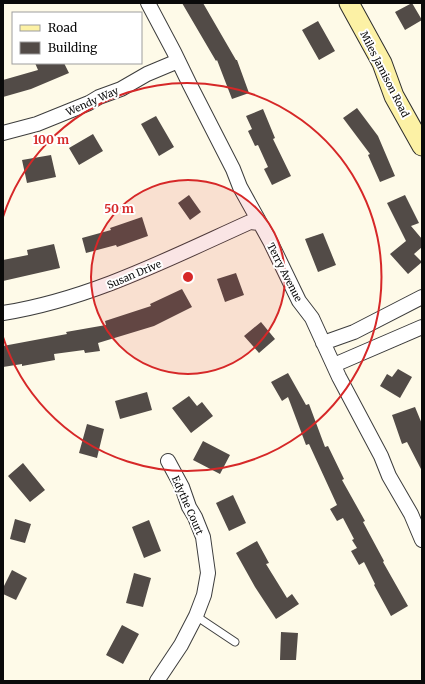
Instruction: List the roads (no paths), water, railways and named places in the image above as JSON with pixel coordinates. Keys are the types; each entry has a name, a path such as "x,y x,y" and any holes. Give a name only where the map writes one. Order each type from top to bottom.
{"main road":[{"name":"Miles Jamison Road","path":"349,3 382,63 394,96 422,146"}],"street":[{"name":"Terry Avenue","path":"148,3 233,168 240,187 290,280 299,301 312,318 323,343 381,456 389,476 411,514 422,540"},
{"name":"Wendy Way","path":"3,133 37,124 89,104 99,97 121,89 147,74 178,61"},
{"name":"Susan Drive","path":"3,313 23,310 100,288 152,267 250,222 260,223"},
{"path":"323,343 354,332 422,297"},
{"path":"334,365 422,327"},
{"name":"Edythe Court","path":"157,681 181,645 196,616 204,595 208,573 203,537 195,517 189,507 182,487 168,461"}],"lane":[{"path":"196,616 235,642"}]}
